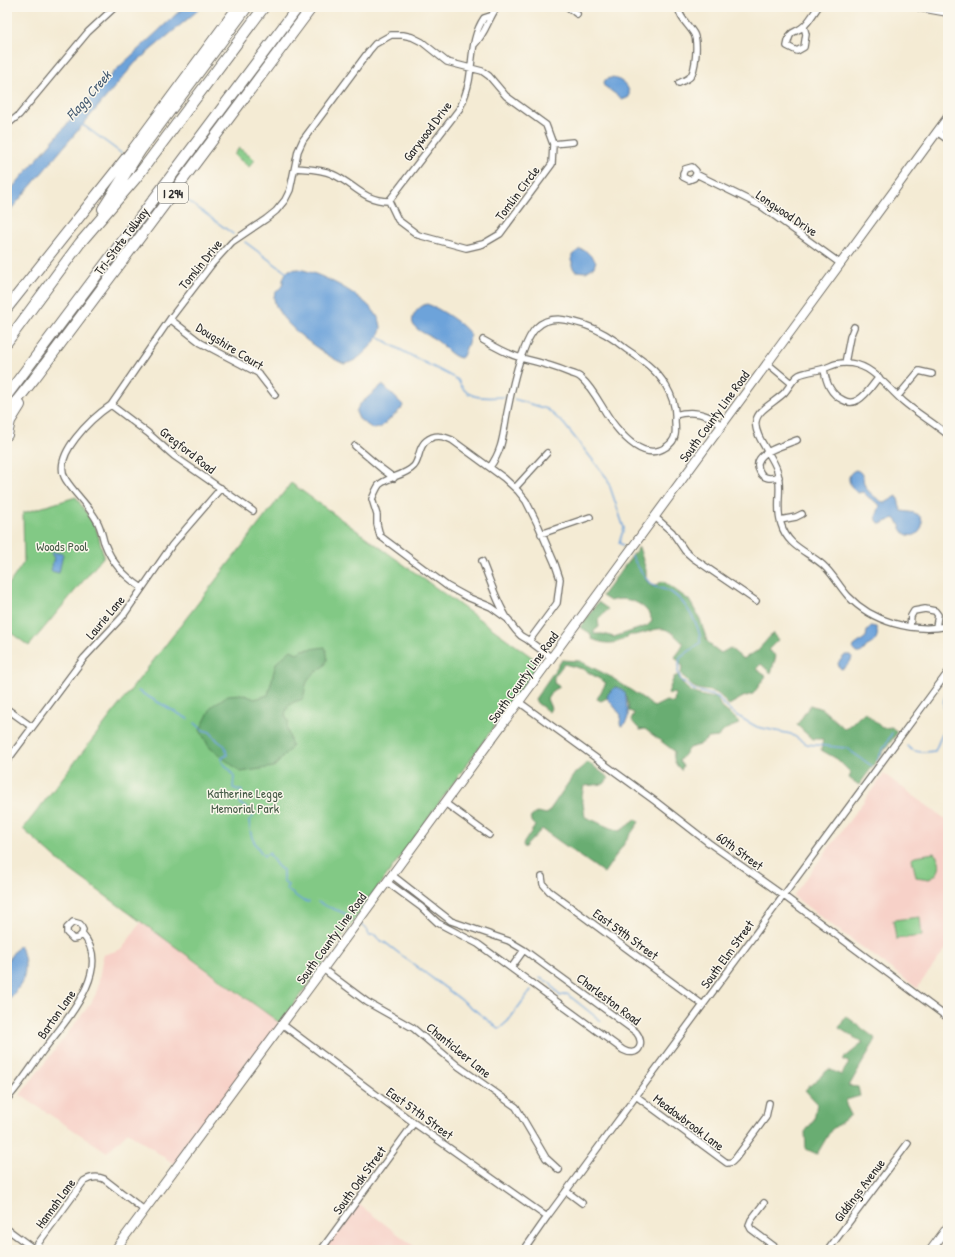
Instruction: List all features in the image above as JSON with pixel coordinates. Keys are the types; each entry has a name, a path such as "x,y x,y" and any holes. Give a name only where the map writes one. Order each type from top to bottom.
{"highway":[{"path":"7,308 134,148 238,7"},
{"path":"80,243 140,151 247,7"},
{"name":"Tri-State Tollway","path":"7,342 80,243 136,178 264,7"},
{"name":"Tri-State Tollway","path":"7,395 298,7"},
{"name":"Tri-State Tollway","path":"7,413 312,7"},
{"path":"7,435 10,421 34,379"}],"main road":[{"path":"920,7 948,12"},
{"name":"South County Line Road","path":"115,1250 656,517 948,117"},
{"path":"931,1250 948,1227"}],"street":[{"path":"7,125 19,115 88,32 115,7"},
{"name":"Garywood Drive","path":"386,201 460,108 466,94 474,45 479,40 490,22 490,16 497,7"},
{"path":"568,7 577,14"},
{"path":"679,7 680,16 690,27 696,40 695,64 691,76 679,83"},
{"path":"804,27 818,7"},
{"name":"Tomlin Drive","path":"142,588 127,578 113,561 104,543 98,522 79,495 65,479 62,467 64,458 71,445 96,415 110,405 170,320 212,264 232,242 276,211 290,190 298,151 309,131 369,51 383,39 391,35 402,34 422,42 447,62 470,68"},
{"name":"Tomlin Circle","path":"386,201 398,220 418,236 466,248 483,244 500,234 552,164 553,144 546,125 506,96 489,76 482,71 470,68"},
{"path":"938,132 948,140"},
{"path":"553,144 573,142"},
{"path":"295,168 332,174 358,192 371,198 386,201"},
{"name":"Longwood Drive","path":"696,174 761,206 841,264"},
{"path":"483,340 504,352 521,358 554,366 580,377 593,392 626,439 639,448 652,452 661,450 672,443 675,436 675,415 672,399 666,386 655,372 640,358 619,343 588,326 567,319 555,319 544,322 536,328 532,334 521,358 507,412 503,442 497,457 490,467"},
{"name":"Dougshire Court","path":"170,320 201,343 258,373 275,395"},
{"path":"845,363 854,327"},
{"path":"767,363 791,383"},
{"path":"948,435 936,424 898,396 879,377 858,365 845,363 836,364 824,369 799,375 779,399 758,414 756,421 756,429 777,469 780,478 780,520 783,530 791,543 824,565 847,595 867,612 890,622 910,627 948,626"},
{"path":"824,369 826,381 831,391 846,402 853,403 863,396 879,377"},
{"path":"898,396 919,371 932,374"},
{"name":"Gregford Road","path":"110,405 148,432 174,456 253,511"},
{"path":"675,415 688,413 702,414 712,418 722,426"},
{"path":"509,620 491,607 453,590 430,575 380,536 376,524 377,515 372,499 380,485 403,474 415,465 420,449 425,442 437,436 444,436 452,440 490,467 515,488 526,502 555,564 560,579 557,603 529,641"},
{"path":"780,478 767,478 761,474 757,466 758,460 763,454 797,440"},
{"path":"355,446 394,478"},
{"path":"515,488 546,452"},
{"name":"Laurie Lane","path":"7,761 84,658 123,616 172,545 221,488"},
{"path":"780,520 796,517 802,514"},
{"path":"541,534 590,517"},
{"path":"656,517 672,532 685,551 693,558 756,601"},
{"path":"482,561 497,597 509,620 519,634 552,658"},
{"path":"491,607 497,597"},
{"path":"910,627 911,616 914,611 925,609 935,611 938,615 936,627"},
{"name":"South Elm Street","path":"524,1250 948,672"},
{"name":"60th Street","path":"519,702 948,1018"},
{"path":"7,709 32,727"},
{"path":"445,803 489,835"},
{"name":"Charleston Road","path":"387,882 421,907 438,923 478,944 623,1050 631,1053 638,1049 641,1041 640,1036 636,1032 524,950 509,941 452,921 392,875"},
{"name":"East 59th Street","path":"542,877 543,884 549,891 703,1005"},
{"name":"Barton Lane","path":"7,1099 77,1006 86,989 90,979 93,953 91,945 82,934"},
{"path":"511,968 524,950"},
{"name":"Chanticleer Lane","path":"323,969 367,1002 413,1028 458,1066 516,1107 546,1158 560,1170"},
{"name":"East 57th Street","path":"282,1024 414,1123 547,1217"},
{"name":"Meadowbrook Lane","path":"636,1096 727,1163 732,1162 735,1159 766,1117 769,1104"},
{"name":"South Oak Street","path":"321,1250 414,1123"},
{"name":"Giddings Avenue","path":"828,1250 908,1143"},
{"name":"Hannah Lane","path":"7,1229 34,1249 84,1181 91,1177 99,1177 104,1179 144,1210"},
{"path":"566,1191 582,1203"},
{"path":"764,1203 749,1225 751,1229 779,1250"}],"shaded area":[{"path":"884,774 948,821 948,946 917,988 793,896"},
{"path":"141,922 280,1023 174,1164 128,1132 107,1152 20,1095 91,1003 97,992 103,955 122,949"},
{"path":"357,1203 419,1250 322,1250"}],"green space":[{"path":"239,148 255,160 249,167 234,155"},
{"name":"Katherine Legge Memorial Park","path":"291,483 540,663 280,1023 66,867 23,829"},
{"name":"Woods Pool","path":"76,497 96,528 104,556 29,646 7,630 7,587 24,562 23,513"},
{"path":"639,547 646,570 646,580 652,587 663,581 689,600 700,619 707,641 721,653 730,648 743,659 757,651 773,633 778,640 768,650 776,656 771,673 761,664 756,669 766,676 753,694 743,697 729,705 720,695 716,693 693,687 681,674 682,665 675,657 681,649 683,643 673,633 665,629 655,629 640,634 630,635 621,641 607,643 592,639 590,633 580,627 598,602 608,609 598,620 599,627 594,631 594,634 614,637 647,626 652,621 646,610 636,602 623,599 610,601 602,596"},
{"path":"325,647 327,660 325,664 308,680 303,699 291,704 286,711 285,715 289,722 287,728 292,747 274,767 241,772 209,747 200,730 212,706 228,695 242,694 255,699 268,695 276,663 291,650 297,653 302,650"},
{"path":"562,660 580,661 611,677 654,707 666,701 674,703 675,693 668,693 674,677 678,675 685,686 694,693 717,698 721,707 736,719 739,724 726,729 718,737 709,738 699,745 689,748 679,761 683,766 681,770 675,762 674,751 645,729 640,730 631,720 634,713 629,711 627,696 611,690 607,698 601,701 597,699 606,683 583,669 564,664 554,677 554,683 560,687 553,690 547,699 551,708 549,712 537,703 535,699"},
{"path":"810,705 822,709 845,729 865,712 882,728 892,727 897,733 859,785 849,778 851,773 837,759 821,750 823,739 812,739 797,725"},
{"path":"588,762 609,778 604,784 584,786 582,796 585,817 620,831 636,819 639,822 604,873 542,829 524,848 523,844 535,826 530,818 537,812 547,814 575,773"},
{"path":"934,853 940,864 936,874 929,879 916,877 912,859 915,856"},
{"path":"920,917 922,936 896,939 893,920"},
{"path":"846,1016 876,1039 849,1086 858,1087 860,1096 846,1100 846,1105 851,1115 831,1130 817,1154 806,1149 805,1132 814,1120 817,1103 805,1090 829,1069 841,1075 849,1063 843,1059 863,1043 839,1028"}],"water":[{"path":"184,7 202,7 135,63 7,214 7,194 116,70"},
{"path":"613,77 623,82 627,87 629,90 629,97 622,99 603,85 605,80"},
{"path":"580,249 586,251 596,261 594,267 586,272 575,271 572,266 572,255"},
{"path":"298,269 308,271 334,282 360,298 378,317 381,327 379,336 358,358 344,364 335,360 313,345 291,327 276,307 274,298 275,294 282,286 284,276 289,270"},
{"path":"427,304 451,317 463,326 471,335 461,358 454,355 439,342 415,327 413,318 415,313 420,307"},
{"path":"382,385 403,405 402,408 380,428 373,429 359,419 356,412 359,405"},
{"path":"856,470 861,473 866,488 877,498 885,503 897,496 902,511 917,514 922,521 919,532 912,536 905,534 894,518 881,524 878,522 876,518 880,505 863,492 858,493 850,484 850,474"},
{"path":"52,552 63,554 59,573 51,571 54,556 52,556"},
{"path":"871,626 876,627 876,639 863,651 856,653 853,650 854,646 866,637 867,631"},
{"path":"845,655 850,655 852,657 851,661 841,669 838,663"},
{"path":"615,687 619,688 626,694 628,717 625,723 621,726 621,715 607,698 608,694"},
{"path":"19,945 25,961 24,975 22,982 7,1002 7,961"}],"waterway":[{"name":"Flagg Creek","path":"80,124 121,153"},
{"path":"180,195 233,234"},
{"path":"245,242 287,273"},
{"path":"377,336 458,380 466,392 472,395 478,397 506,397"},
{"path":"514,399 547,409 564,424 607,478 624,528 619,543 623,545"},
{"path":"632,556 641,572 650,583 654,586 670,591 682,602 692,615 698,630 700,643 680,658 678,672 681,680 694,690 718,697 724,705 736,715 757,727 791,734 806,744 846,748 872,766"},
{"path":"907,746 910,749 917,751 935,751 945,721 944,699 948,690"},
{"path":"138,691 188,719"},
{"path":"195,723 203,730 210,732 225,746 227,755 222,758 222,762 230,770 234,777 233,788 242,791 240,804 251,811 253,817 249,821 250,831 256,845 264,856 269,853 277,865 283,870 283,880 288,885 286,889 303,901 309,902"},
{"path":"877,760 892,733"},
{"path":"318,902 343,912 350,917"},
{"path":"361,925 367,929 369,935 375,935 378,939 387,944 499,1029 508,1021 531,990"},
{"path":"540,978 550,983 560,996 567,994 601,1021"}]}
